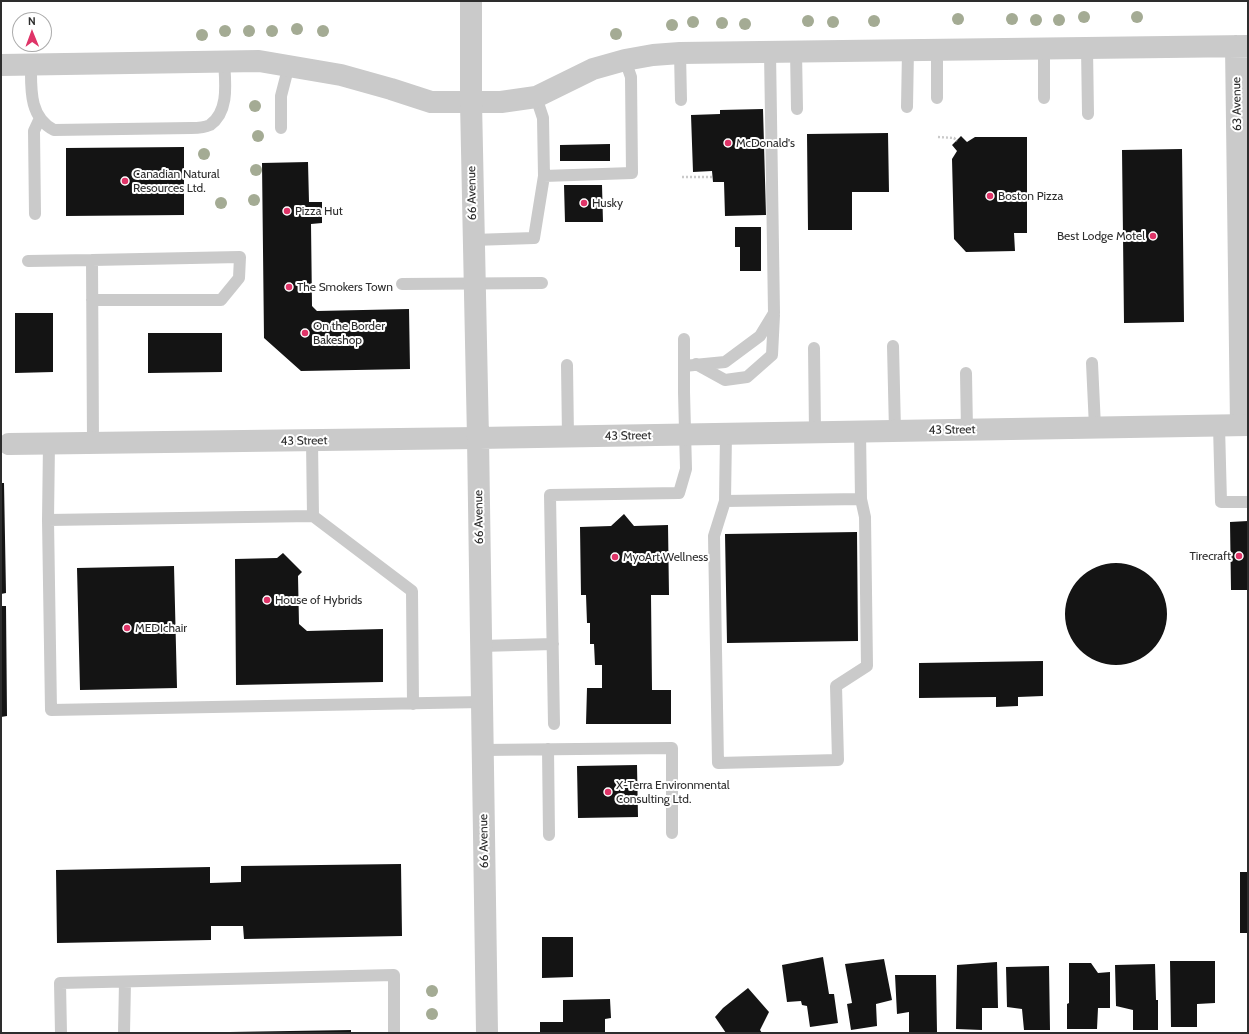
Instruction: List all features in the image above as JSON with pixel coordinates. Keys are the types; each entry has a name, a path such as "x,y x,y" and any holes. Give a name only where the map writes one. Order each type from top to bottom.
{"street":[{"name":"66 Avenue","path":"471,1 473,240 478,438 487,1033"},
{"path":"1,65 224,60 259,61 341,75 391,88 431,102 501,102 536,97 593,69 653,54 680,52 1242,46"},
{"name":"63 Avenue","path":"1242,46 1244,267 1242,383 1245,425"},
{"name":"43 Street","path":"9,444 312,441 1245,425"}],"lane":[{"path":"1044,48 1044,98"},
{"path":"1087,48 1088,114"},
{"path":"907,107 908,50"},
{"path":"937,50 937,98"},
{"path":"796,51 797,109"},
{"path":"680,52 681,100"},
{"path":"690,365 725,380 747,377 772,355 774,313 770,52"},
{"path":"31,65 32,97 40,118 46,126 54,130 202,127 210,124 216,118 224,99 226,88 224,60"},
{"path":"544,176 632,173 631,77 625,60"},
{"path":"281,128 281,96 288,66"},
{"path":"473,240 534,238 544,176 543,118 536,97"},
{"path":"35,214 34,131 40,118"},
{"path":"28,261 240,257 239,278 221,300 92,300"},
{"path":"92,260 93,443"},
{"path":"402,284 542,283"},
{"path":"690,365 725,362 760,336 774,313"},
{"path":"554,724 550,495 679,493 686,469 685,434 690,365 684,339"},
{"path":"894,346 895,431"},
{"path":"814,348 815,432"},
{"path":"1092,363 1095,427"},
{"path":"567,365 568,437"},
{"path":"966,373 967,430"},
{"path":"1219,426 1221,502 1248,502"},
{"path":"726,434 725,501 714,536 718,763 838,760 836,686 867,666 865,517 861,499 860,432"},
{"path":"312,441 313,516"},
{"path":"49,443 48,520 51,710 482,702"},
{"path":"725,501 861,499"},
{"path":"48,520 313,516 412,591 413,704"},
{"path":"481,646 553,644"},
{"path":"483,750 672,748 672,833"},
{"path":"548,749 549,835"},
{"path":"61,1033 60,983 394,975 394,1033"},
{"path":"124,1033 125,982"}],"path":[{"path":"938,137 954,138 957,140"},
{"path":"682,177 713,177"}],"building":[{"name":"McDonald's","path":"763,109 766,215 725,216 724,182 713,182 712,171 693,172 691,115 720,114 720,110"},
{"path":"888,133 889,192 852,192 852,230 808,230 807,134"},
{"name":"Boston Pizza","path":"961,136 967,142 975,137 1027,137 1027,233 1014,233 1015,251 966,252 954,239 952,159 957,151 952,145"},
{"path":"610,144 610,161 560,161 560,145"},
{"name":"Canadian Natural Resources Ltd.","path":"184,147 184,215 66,216 66,148"},
{"name":"Best Lodge Motel","path":"1182,149 1184,322 1124,323 1122,150"},
{"path":"308,162 309,202 322,202 322,223 311,224 312,306 317,311 409,309 410,369 301,371 264,338 262,163"},
{"name":"Husky","path":"564,185 602,185 603,222 565,222"},
{"path":"735,227 761,227 761,271 740,271 740,247 735,247"},
{"path":"15,313 53,313 53,372 15,373"},
{"path":"148,333 222,333 222,372 148,373"},
{"path":"1,483 4,483 6,593 1,594"},
{"path":"624,514 634,526 668,525 669,595 651,595 652,690 671,690 671,724 586,724 587,688 602,688 602,665 595,665 594,644 590,644 590,623 587,623 586,595 581,595 580,527 611,526"},
{"name":"Tirecraft","path":"1248,521 1248,590 1231,590 1230,522"},
{"path":"857,532 858,641 727,643 725,534"},
{"name":"House of Hybrids","path":"283,553 302,572 298,576 299,624 307,631 383,629 383,682 236,685 235,559 277,558"},
{"path":"1116,563 1136,567 1152,578 1163,594 1167,614 1163,634 1152,650 1136,661 1116,665 1096,661 1080,650 1069,634 1065,614 1069,594 1080,578 1096,567"},
{"name":"MEDIchair","path":"174,566 177,688 80,690 77,568"},
{"path":"1,606 6,606 7,716 1,717"},
{"path":"1043,661 1043,696 1018,697 1018,706 996,707 996,697 919,698 919,663"},
{"name":"X-Terra Environmental Consulting Ltd.","path":"637,765 638,817 578,818 577,766"},
{"path":"401,864 402,936 244,939 243,926 211,926 211,940 57,943 56,870 210,867 210,883 241,882 241,866"},
{"path":"1240,872 1248,872 1248,933 1240,933"},
{"path":"542,937 573,937 573,977 542,978"},
{"path":"823,957 829,994 834,994 838,1023 810,1027 807,1006 802,1005 801,1001 787,1002 782,965"},
{"path":"884,959 892,1000 876,1004 877,1026 851,1030 847,1004 852,1003 845,964"},
{"path":"1170,961 1215,961 1215,1003 1197,1004 1197,1027 1171,1027"},
{"path":"997,962 998,1008 982,1008 982,1030 956,1029 957,965"},
{"path":"1069,963 1091,963 1098,973 1110,972 1110,1008 1098,1008 1097,1029 1067,1029 1067,1004 1069,1003"},
{"path":"1155,964 1156,1000 1158,1000 1158,1030 1133,1030 1133,1010 1116,1006 1115,965"},
{"path":"1049,966 1050,1030 1024,1030 1022,1009 1007,1007 1006,967"},
{"path":"895,975 936,975 937,1032 909,1033 909,1012 897,1014"},
{"path":"748,988 769,1012 760,1030 762,1033 726,1033 715,1017 723,1008"},
{"path":"610,999 611,1018 605,1019 605,1033 540,1033 540,1022 563,1022 563,1000"},
{"path":"351,1030 351,1033 230,1033 230,1032"}],"place":[{"name":"McDonald's","path":"728,143"},
{"name":"Canadian Natural Resources Ltd.","path":"125,181"},
{"name":"Boston Pizza","path":"990,196"},
{"name":"Husky","path":"584,203"},
{"name":"Pizza Hut","path":"287,211"},
{"name":"Best Lodge Motel","path":"1153,236"},
{"name":"The Smokers Town","path":"289,287"},
{"name":"On the Border Bakeshop","path":"305,333"},
{"name":"Tirecraft","path":"1239,556"},
{"name":"MyoArt Wellness","path":"615,557"},
{"name":"House of Hybrids","path":"267,600"},
{"name":"MEDIchair","path":"127,628"},
{"name":"X-Terra Environmental Consulting Ltd.","path":"608,792"}]}
